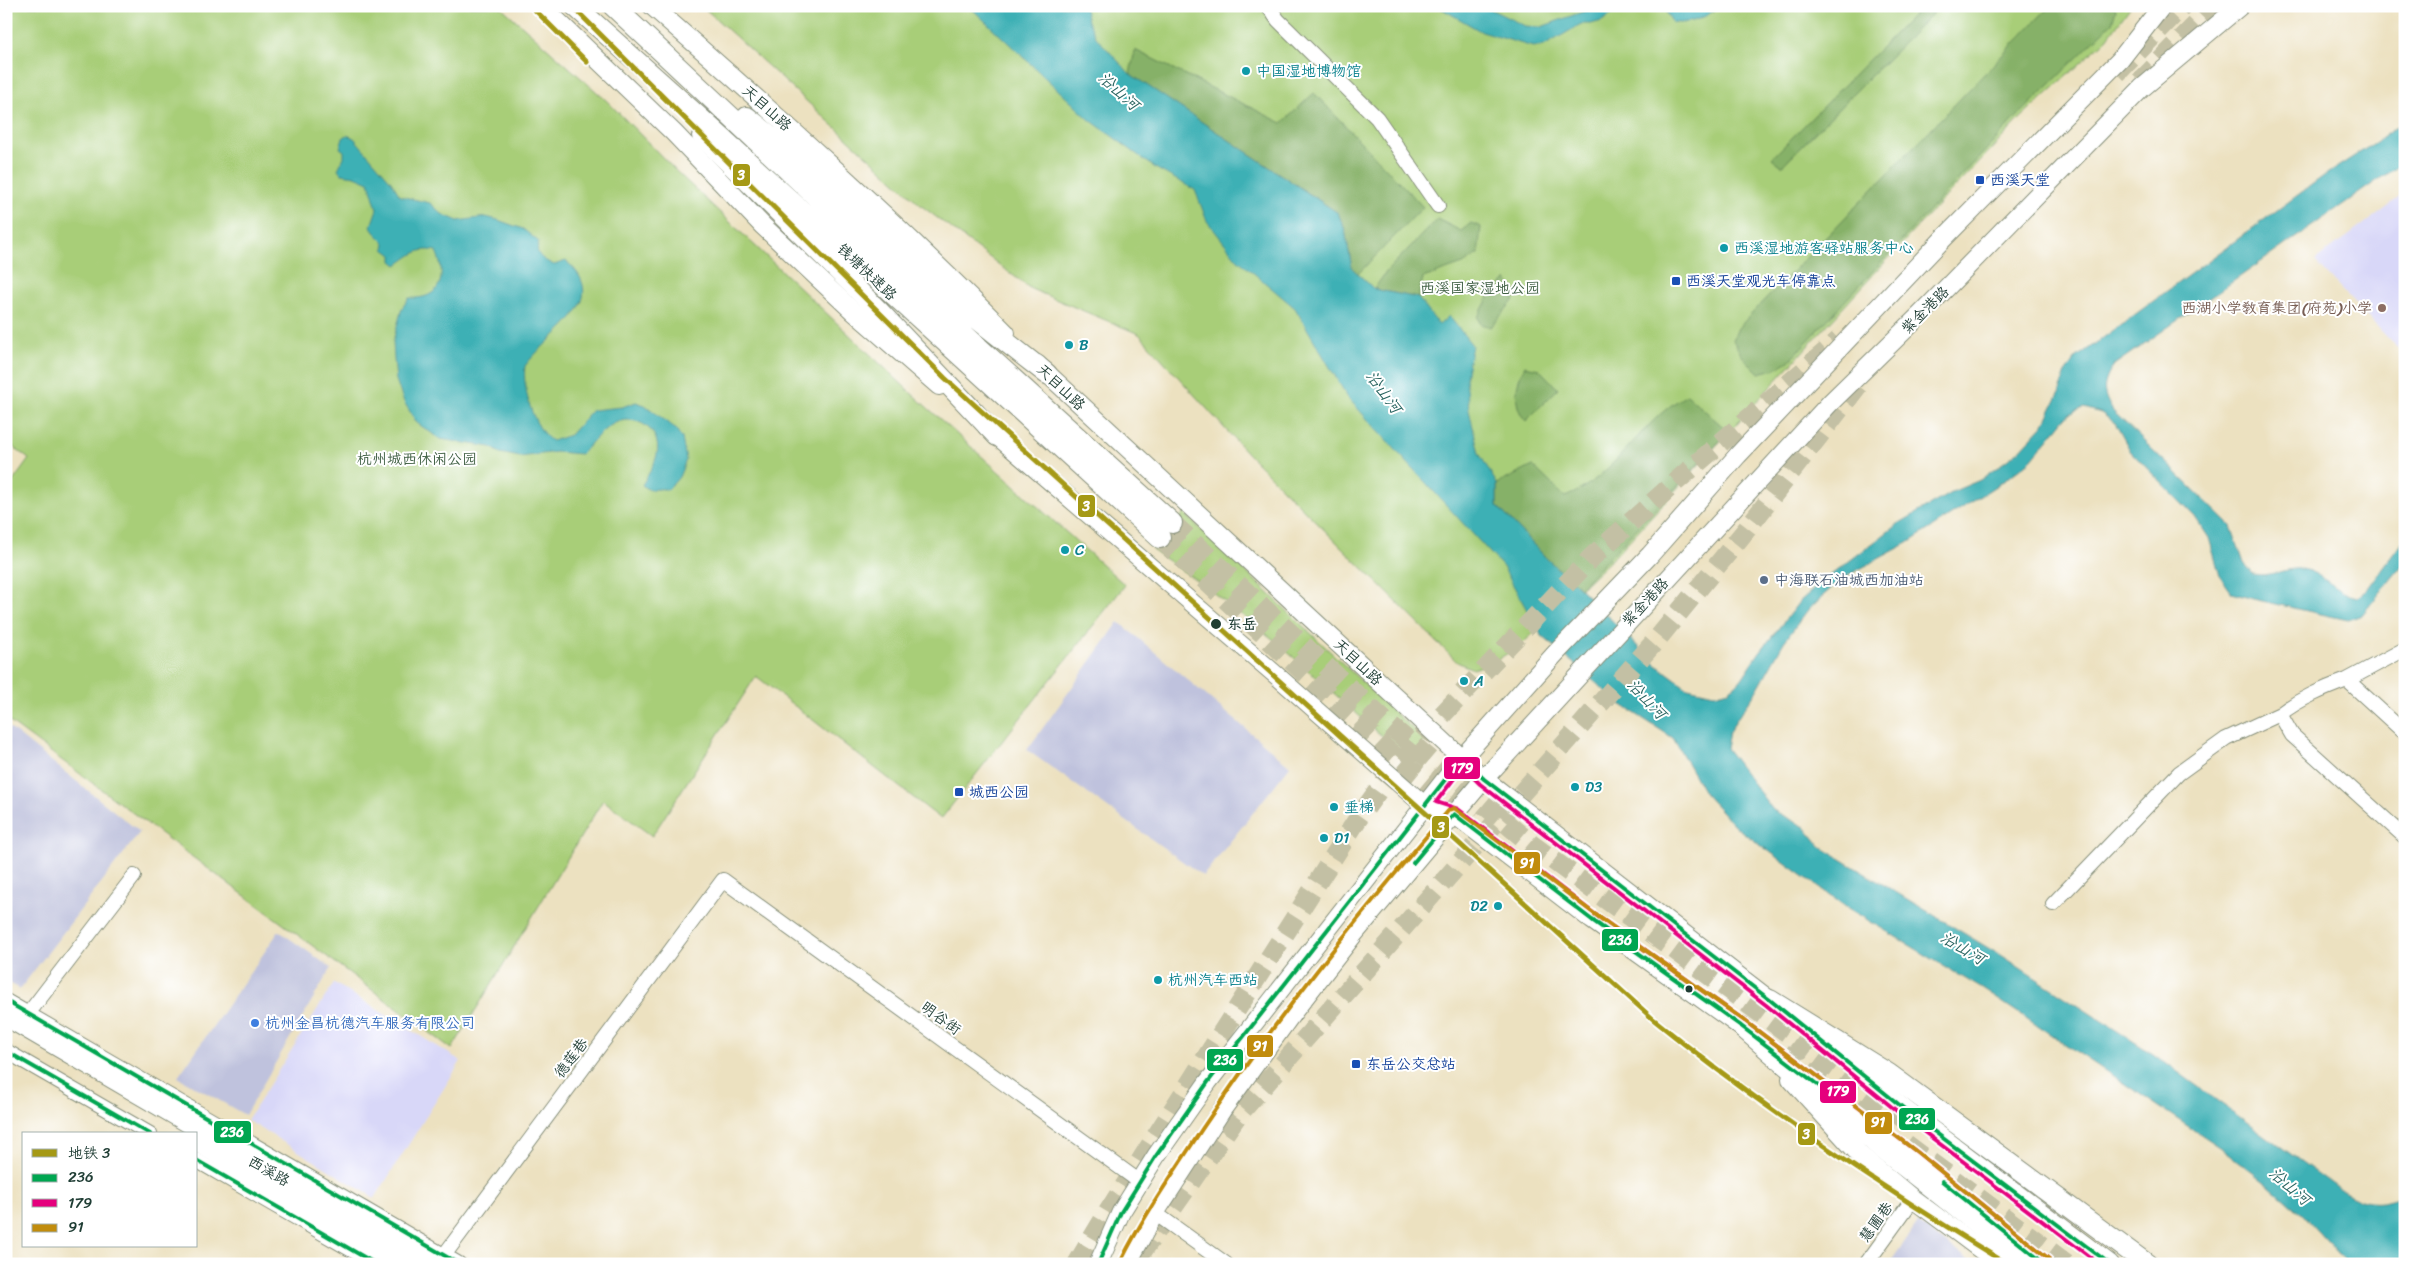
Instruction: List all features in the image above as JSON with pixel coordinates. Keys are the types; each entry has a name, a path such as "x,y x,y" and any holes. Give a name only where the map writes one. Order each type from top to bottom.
{"highway":[{"name":"钱塘快速路","path":"575,6 635,62 710,126 1166,531 875,252 613,6"},
{"path":"654,44 820,176 884,240 977,319 1047,374"},
{"path":"635,62 702,137 879,311 997,436"},
{"path":"1770,1000 1889,1074 2147,1264"},
{"path":"1741,1026 1882,1149 2028,1264"}],"main road":[{"path":"542,6 621,80 763,226 847,306 1276,675 1425,806 1454,814 1592,920 1741,1026 1913,1157 2045,1264"},
{"name":"天目山路","path":"652,6 763,104 896,226 959,285 1047,374 1484,778 1770,1000 1907,1111 2110,1264"},
{"name":"紫金港路","path":"1098,1264 1121,1212 1208,1082 1462,758 1555,654 1606,604 1793,397 1943,239 2120,60 2162,6"},
{"path":"2196,43 2231,6"},
{"name":"紫金港路","path":"1127,1264 1155,1213 1222,1110 1294,1011 1484,778 1830,403 1919,316 2142,88 2240,6"},
{"name":"西溪路","path":"6,1017 429,1264"},
{"path":"1741,1026 1859,1154 1913,1199 2000,1264"},
{"path":"6,1031 179,1132"},
{"name":"西溪路","path":"198,1143 403,1264"}],"street":[{"path":"1268,6 1278,20 1376,118 1438,206"},
{"path":"2053,904 2179,773 2226,739 2280,714 2317,691 2347,680 2405,650"},
{"path":"2347,680 2405,733"},
{"path":"2280,714 2292,735 2405,837"},
{"path":"28,1014 134,876"},
{"name":"明谷街","path":"723,880 1140,1182"},
{"name":"德莲巷","path":"445,1254 723,880"},
{"name":"西溪路","path":"6,1001 210,1121 460,1264"},
{"path":"6,1051 147,1132"},
{"name":"西溪路","path":"198,1161 376,1264"},
{"name":"慧圃巷","path":"1866,1264 1913,1199"},
{"path":"1155,1213 1226,1264"}],"shaded area":[{"name":"西湖小学教育集团(府苑)小学","path":"2405,193 2405,356 2315,261"},
{"path":"1119,622 1290,766 1203,876 1027,750"},
{"path":"6,725 140,832 20,989 6,981"},
{"name":"杭州金昌杭德汽车服务有限公司","path":"279,931 331,968 245,1115 178,1077"},
{"path":"334,983 461,1061 375,1198 247,1120"},
{"path":"1918,1223 1975,1264 1889,1264"}],"green space":[{"name":"杭州城西休闲公园","path":"6,6 500,6 607,101 678,173 910,392 1125,585 941,819 756,676 652,836 603,800 452,1049 6,719 6,491 29,459 6,442"},
{"name":"西溪国家湿地公园","path":"702,6 2131,6 2107,39 2022,117 1919,225 1615,556 1522,644 1494,662 1473,669 1457,662 1248,454 1139,334 1031,289 923,207"},
{"path":"1922,6 1940,6 1782,166 1772,158"},
{"path":"2050,6 2113,6 2116,9 2112,23 2016,118 1789,361 1775,369 1759,373 1742,356 1733,340 1738,328"},
{"path":"1135,50 1282,123 1314,93 1423,207 1358,274 1352,268 1345,230 1338,213 1130,74"},
{"path":"1437,219 1461,231 1471,223 1481,227 1478,254 1463,264 1423,278 1418,298 1374,289 1386,272"},
{"path":"1506,280 1519,294 1491,327 1480,324 1478,317 1489,297"},
{"path":"1525,366 1539,369 1558,389 1526,421 1519,408 1516,394"},
{"path":"1687,395 1729,432 1580,588 1547,559 1497,506 1497,484 1533,466 1565,497 1582,489 1598,477 1656,419"},
{"path":"1184,513 1418,733 1424,742 1423,748 1418,755 1411,760 1401,753 1274,640 1202,584 1152,550"}],"water":[{"name":"沿山河","path":"969,6 1084,6 1088,21 1096,37 1130,74 1338,213 1345,230 1352,268 1374,289 1418,298 1439,325 1449,316 1472,345 1466,378 1469,410 1479,453 1497,484 1497,506 1547,559 1585,593 1654,663 1688,688 1714,694 1729,690 1741,680 1759,653 1799,602 1823,581 1898,524 1954,491 1980,480 2019,451 2044,424 2059,394 2066,371 2077,357 2325,175 2376,142 2405,120 2405,161 2114,365 2104,388 2106,398 2113,411 2231,526 2244,563 2253,574 2266,575 2302,569 2316,574 2349,595 2357,597 2365,592 2405,538 2405,562 2362,615 2348,620 2232,593 2220,576 2209,538 2195,517 2131,452 2115,423 2101,413 2084,408 2069,414 2031,460 2008,478 1908,543 1841,579 1807,611 1784,642 1757,690 1736,720 1729,732 1726,748 1773,810 1805,827 1821,847 2000,955 2153,1054 2339,1189 2356,1198 2371,1202 2386,1201 2405,1195 2405,1264 2348,1264 2310,1222 2267,1184 2225,1151 1984,990 1846,907 1737,828 1705,794 1673,738 1619,703 1541,635 1503,567 1348,398 1295,308 1237,259 1207,221 1195,190 1157,169 1090,120"},
{"path":"1437,6 1450,6 1458,10 1484,6 1525,26 1541,27 1605,6 1625,6 1602,21 1581,24 1544,46 1533,47 1482,32"},
{"path":"1663,6 1718,6 1703,17 1690,22 1677,23 1672,22"},
{"path":"347,135 354,138 391,181 400,196 430,203 442,214 458,221 486,217 523,229 539,242 537,250 543,259 554,265 566,261 579,276 584,290 581,304 573,316 525,366 525,385 534,418 545,435 552,441 570,435 592,410 622,407 636,402 645,405 675,428 682,438 686,460 679,477 668,490 648,489 642,485 655,462 657,445 656,438 651,431 639,422 623,420 615,423 601,433 581,454 556,452 520,457 500,453 491,447 440,439 417,423 404,402 396,380 393,341 402,308 409,298 420,298 429,295 439,285 441,269 439,260 436,251 424,250 415,253 397,265 392,261 392,255 384,249 385,243 371,226 377,209 369,182 355,176 342,174 338,169 344,157 344,151 340,148 343,138"}],"tunnel":[{"path":"2117,73 2182,6"},
{"path":"2140,82 2214,6"},
{"path":"1077,1264 1108,1212 1357,820 1382,785 1426,732 1592,557 1839,340"},
{"path":"1139,1256 1237,1116 1659,637 1746,530 1863,379"},
{"path":"1172,523 1389,725 1531,844 1911,1124"},
{"path":"1160,538 1386,749 1472,820"},
{"path":"1783,1053 1866,1114"},
{"path":"1906,1144 2067,1264"}],"metro line":[{"name":"3","path":"531,6 587,62"},
{"name":"3","path":"572,6 945,378 1653,1019 1695,1053 1826,1148 1870,1178 2007,1264"}],"transit line":[{"name":"236","path":"1098,1264 1121,1212 1156,1156 1208,1082 1462,758 1484,779 1770,1000 1907,1111 2110,1264"},
{"name":"179","path":"2049,1259 1917,1152 1745,1021 1596,915 1458,809 1436,802 1463,767 1480,784 1766,1005 1903,1116 2099,1264"},
{"name":"91","path":"1121,1261 1139,1227 1170,1178 1260,1046 1352,926 1449,810 1454,808 1596,915 1745,1021 1917,1152 2049,1259"},
{"name":"236","path":"1413,863 1454,814 1592,920 1741,1026 1840,1102"},
{"name":"236","path":"6,1001 459,1264"},
{"name":"236","path":"6,1051 147,1132"},
{"name":"236","path":"198,1161 376,1264"},
{"name":"236","path":"1942,1181 2045,1264"}],"place":[{"name":"中国湿地博物馆","path":"1246,71"},
{"name":"西溪天堂","path":"1980,180"},
{"name":"西溪湿地游客驿站服务中心","path":"1724,248"},
{"name":"西溪天堂观光车停靠点","path":"1676,281"},
{"name":"西湖小学教育集团(府苑)小学","path":"2382,308"},
{"name":"B","path":"1069,345"},
{"name":"C","path":"1065,550"},
{"name":"中海联石油城西加油站","path":"1764,580"},
{"name":"东岳","path":"1216,624"},
{"name":"A","path":"1464,681"},
{"name":"D3","path":"1575,787"},
{"name":"城西公园","path":"959,792"},
{"name":"垂梯","path":"1334,807"},
{"name":"D1","path":"1324,838"},
{"name":"D2","path":"1498,906"},
{"name":"杭州汽车西站","path":"1158,980"},
{"name":"杭州金昌杭德汽车服务有限公司","path":"255,1023"},
{"name":"东岳公交总站","path":"1356,1064"}]}
